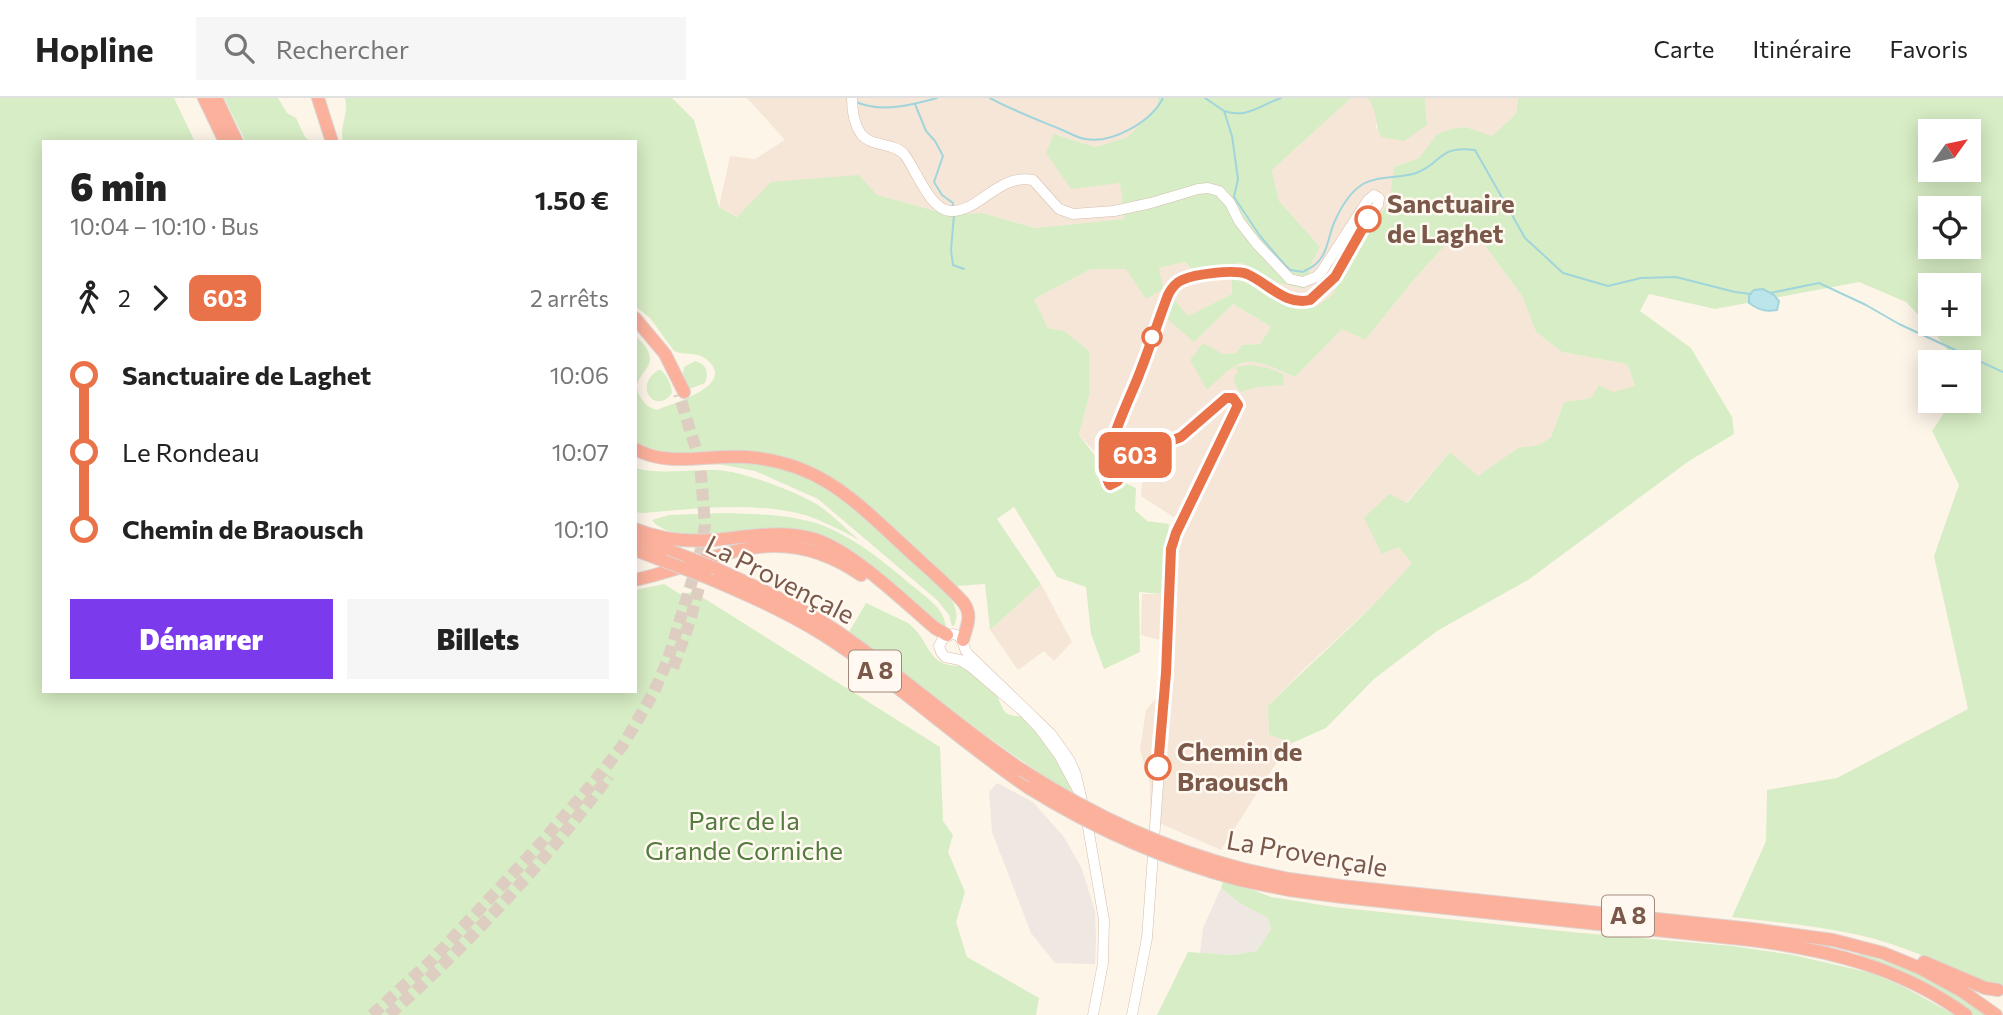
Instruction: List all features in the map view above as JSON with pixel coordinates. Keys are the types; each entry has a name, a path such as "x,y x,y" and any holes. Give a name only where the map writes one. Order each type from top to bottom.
{"highway":[{"path":"204,98 224,140"},
{"path":"216,98 236,140"},
{"path":"318,98 331,140"},
{"path":"327,98 338,140"},
{"path":"637,320 665,354 681,393 664,362 637,330"},
{"path":"637,450 666,459 732,456 781,461 830,483 855,501 958,596 962,612 954,640"},
{"path":"637,530 663,538 689,541 782,534 815,539 852,559 935,628 954,640"},
{"name":"La Provençale","path":"637,539 689,558 836,643 1029,788 1084,820 1140,846 1201,869 1833,940 1883,953 1920,968 1962,991 1996,1015"},
{"path":"637,579 728,552 760,546 774,545 807,550 845,565 872,582 920,622 954,640"},
{"name":"La Provençale","path":"637,551 711,573 784,601 879,661 1022,770 1063,796 1122,827 1241,874 1289,890 1342,897 1751,940 1810,949 1867,963 1911,981 1966,1015"},
{"path":"1833,940 1860,941 1884,947 1985,988 1998,990"}],"main road":[{"path":"852,101 857,126 863,137 900,151 935,202 943,209 954,210 969,206 1019,178 1033,180 1059,209 1073,214 1114,211 1151,204 1208,188 1224,195 1256,243 1290,279 1303,282 1316,277 1322,271 1368,200 1374,195 1379,198 1378,205 1335,277 1310,300 1292,300 1247,274 1234,272 1190,278 1175,284 1168,295 1112,443 1106,479 1110,485 1118,481 1126,461 1133,455 1181,437 1226,398 1233,398 1238,405 1176,533 1171,549 1166,673 1147,938 1132,1015"},
{"path":"954,640 943,655 948,659 965,662 1024,712 1059,755 1080,794"},
{"path":"954,640 961,656 955,659"},
{"path":"954,640 1051,734 1074,768 1088,827 1104,920 1102,963 1093,1015"}],"shaded area":[{"path":"747,98 1158,98 1158,105 1129,137 1095,147 1054,134 1120,182 1124,219 1035,228 982,213 951,215 877,195 738,217 719,207 730,156 755,159 785,140"},
{"path":"1351,98 1371,100 1377,120 1376,128 1427,125 1425,98 1518,98 1516,114 1492,137 1467,127 1437,134 1419,158 1394,167 1389,202 1364,237 1332,295 1317,306 1288,305 1248,280 1233,279 1232,294 1188,316 1194,342 1233,304 1271,327 1260,344 1242,345 1236,353 1223,354 1236,365 1250,362 1265,364 1295,377 1342,329 1365,340 1462,226 1483,243 1522,296 1536,332 1562,352 1627,364 1635,387 1564,402 1551,437 1539,445 1518,448 1478,477 1450,452 1406,503 1398,547 1413,563 1386,593 1268,706 1269,735 1292,743 1221,850 1150,819 1150,784 1140,750 1146,710 1157,697 1160,640 1141,635 1142,594 1165,594 1165,545 1175,518 1141,496 1144,466 1111,490 1104,484 1097,454 1079,435 1089,396 1064,331 1048,328 1034,299 1091,269 1159,268 1185,262 1193,270 1242,263 1279,283 1305,289 1312,262 1320,247 1279,201 1272,170"},
{"path":"1041,584 1072,642 1054,661 1044,651 1018,670 990,630"},
{"path":"997,783 1033,802 1064,837 1082,869 1095,911 1095,964 1055,963 1031,933 992,832 989,792"},
{"path":"1221,888 1241,904 1268,918 1271,929 1257,951 1232,955 1200,953 1203,928"}],"green space":[{"name":"Parc de la Grande Corniche","path":"0,98 174,98 194,140 42,140 42,693 637,693 637,590 664,584 680,594 694,592 940,747 943,821 953,835 948,852 965,892 956,922 967,957 1039,998 1036,1015 0,1015"},
{"path":"224,98 278,98 287,113 296,118 309,140 245,140"},
{"path":"345,98 672,98 694,120 719,207 737,217 771,182 859,175 877,195 951,215 982,213 1035,228 1124,219 1120,183 1071,189 1046,153 1054,134 1095,147 1128,137 1158,105 1158,98 1351,98 1272,170 1279,201 1320,247 1312,262 1305,289 1279,283 1242,263 1193,270 1185,262 1159,268 1163,289 1146,299 1126,269 1091,269 1034,299 1048,328 1064,331 1089,351 1089,396 1079,435 1096,457 1101,484 1109,493 1121,488 1125,483 1136,488 1135,510 1147,521 1169,524 1163,594 1139,592 1140,652 1104,669 1091,634 1086,587 1057,577 1014,507 997,519 1041,584 990,630 985,584 957,586 871,508 832,477 798,461 763,453 664,452 637,442 637,387 647,406 657,410 700,392 715,377 714,368 706,359 674,351 650,318 637,308 637,140 343,140"},
{"path":"1368,98 1425,98 1427,125 1404,141 1381,137"},
{"path":"1518,98 2003,98 2003,985 1994,987 1926,957 1872,938 1824,928 1732,917 1766,841 1767,790 1837,778 1968,709 1934,556 1959,485 1932,431 1944,413 1981,413 1981,350 1948,350 1937,336 1981,336 1981,273 1918,273 1918,315 1906,302 1859,282 1715,309 1649,294 1640,311 1691,348 1732,417 1734,434 1689,461 1528,580 1437,631 1374,679 1326,728 1292,743 1269,735 1268,706 1378,601 1412,563 1398,547 1382,554 1364,518 1389,494 1407,503 1450,452 1478,476 1518,448 1539,445 1551,437 1564,402 1591,398 1599,385 1613,392 1635,386 1627,364 1562,352 1536,332 1522,296 1483,243 1462,226 1365,340 1342,329 1295,377 1259,363 1244,363 1229,370 1207,390 1190,360 1203,343 1223,354 1236,353 1242,345 1260,344 1271,327 1233,304 1194,342 1165,317 1173,298 1188,316 1232,294 1232,278 1248,280 1288,305 1317,306 1332,295 1364,237 1389,202 1394,167 1419,158 1437,134 1451,129 1466,127 1492,136 1516,114"},
{"path":"637,338 650,355 649,364 637,387"},
{"path":"695,361 707,372 705,383 687,390 684,367"},
{"path":"1251,365 1283,374 1284,385 1257,387 1240,392 1235,384 1234,375 1238,374 1236,367"},
{"path":"658,370 667,378 672,393 660,401 654,400 647,391 647,384"},
{"path":"746,463 788,472 806,479 823,487 854,510 946,592 955,608 954,626 937,600 818,499 755,471 718,464"},
{"path":"637,468 727,471 782,488 818,505 859,540 805,515 765,508 724,507 637,512"},
{"path":"724,513 799,519 831,529 875,555 930,600 942,615 946,628 827,539 680,534 661,528 652,520 669,515"},
{"path":"866,603 908,623 942,663 965,666 992,689 1006,713 1022,716 1049,745 1073,794 987,736 849,632"},
{"path":"1223,882 1271,897 1334,907 1732,946 1793,955 1871,973 1902,986 1955,1015 1157,1015 1188,952 1232,955 1257,951 1271,929 1268,918 1241,904 1221,888"},
{"path":"1859,953 1917,972 1989,1015 1974,1015 1929,985 1904,972 1858,955"}],"water":[{"path":"1763,289 1779,301 1777,310 1762,310 1749,303 1749,295 1754,290"}],"waterway":[{"path":"856,102 886,107 937,98"},
{"path":"990,98 1079,137 1096,140 1118,135 1140,123 1163,98"},
{"path":"1205,98 1224,111 1232,136 1238,179 1234,197 1260,236 1290,270 1303,272 1317,263 1342,207 1363,184 1376,179 1416,173 1447,152 1463,149 1475,150 1525,238 1563,273 1608,286 1641,278 1676,277 1751,294"},
{"path":"1224,111 1247,112 1281,98"},
{"path":"915,104 926,131 943,156 934,182 953,206"},
{"path":"954,215 951,250 953,265 964,269"},
{"path":"1770,293 1819,283 2003,372"}],"tunnel":[{"path":"372,1015 433,959 533,852 623,745 654,692 668,659 692,581 705,525 700,462 679,394"},
{"path":"673,668 690,621 704,568"},
{"path":"389,1015 505,901 559,840 609,776"}],"bus line":[{"name":"603","path":"1158,767 1166,673 1171,549 1176,533 1238,405 1233,398 1226,398 1181,437 1133,455 1126,461 1116,484 1110,485 1106,479 1112,443 1153,334 1171,289 1181,280 1190,278 1234,272 1247,274 1292,300 1310,300 1335,277 1368,219"}],"place":[{"name":"Sanctuaire de Laghet","path":"1368,219"},
{"name":"Chemin de Braousch","path":"1158,767"}]}
